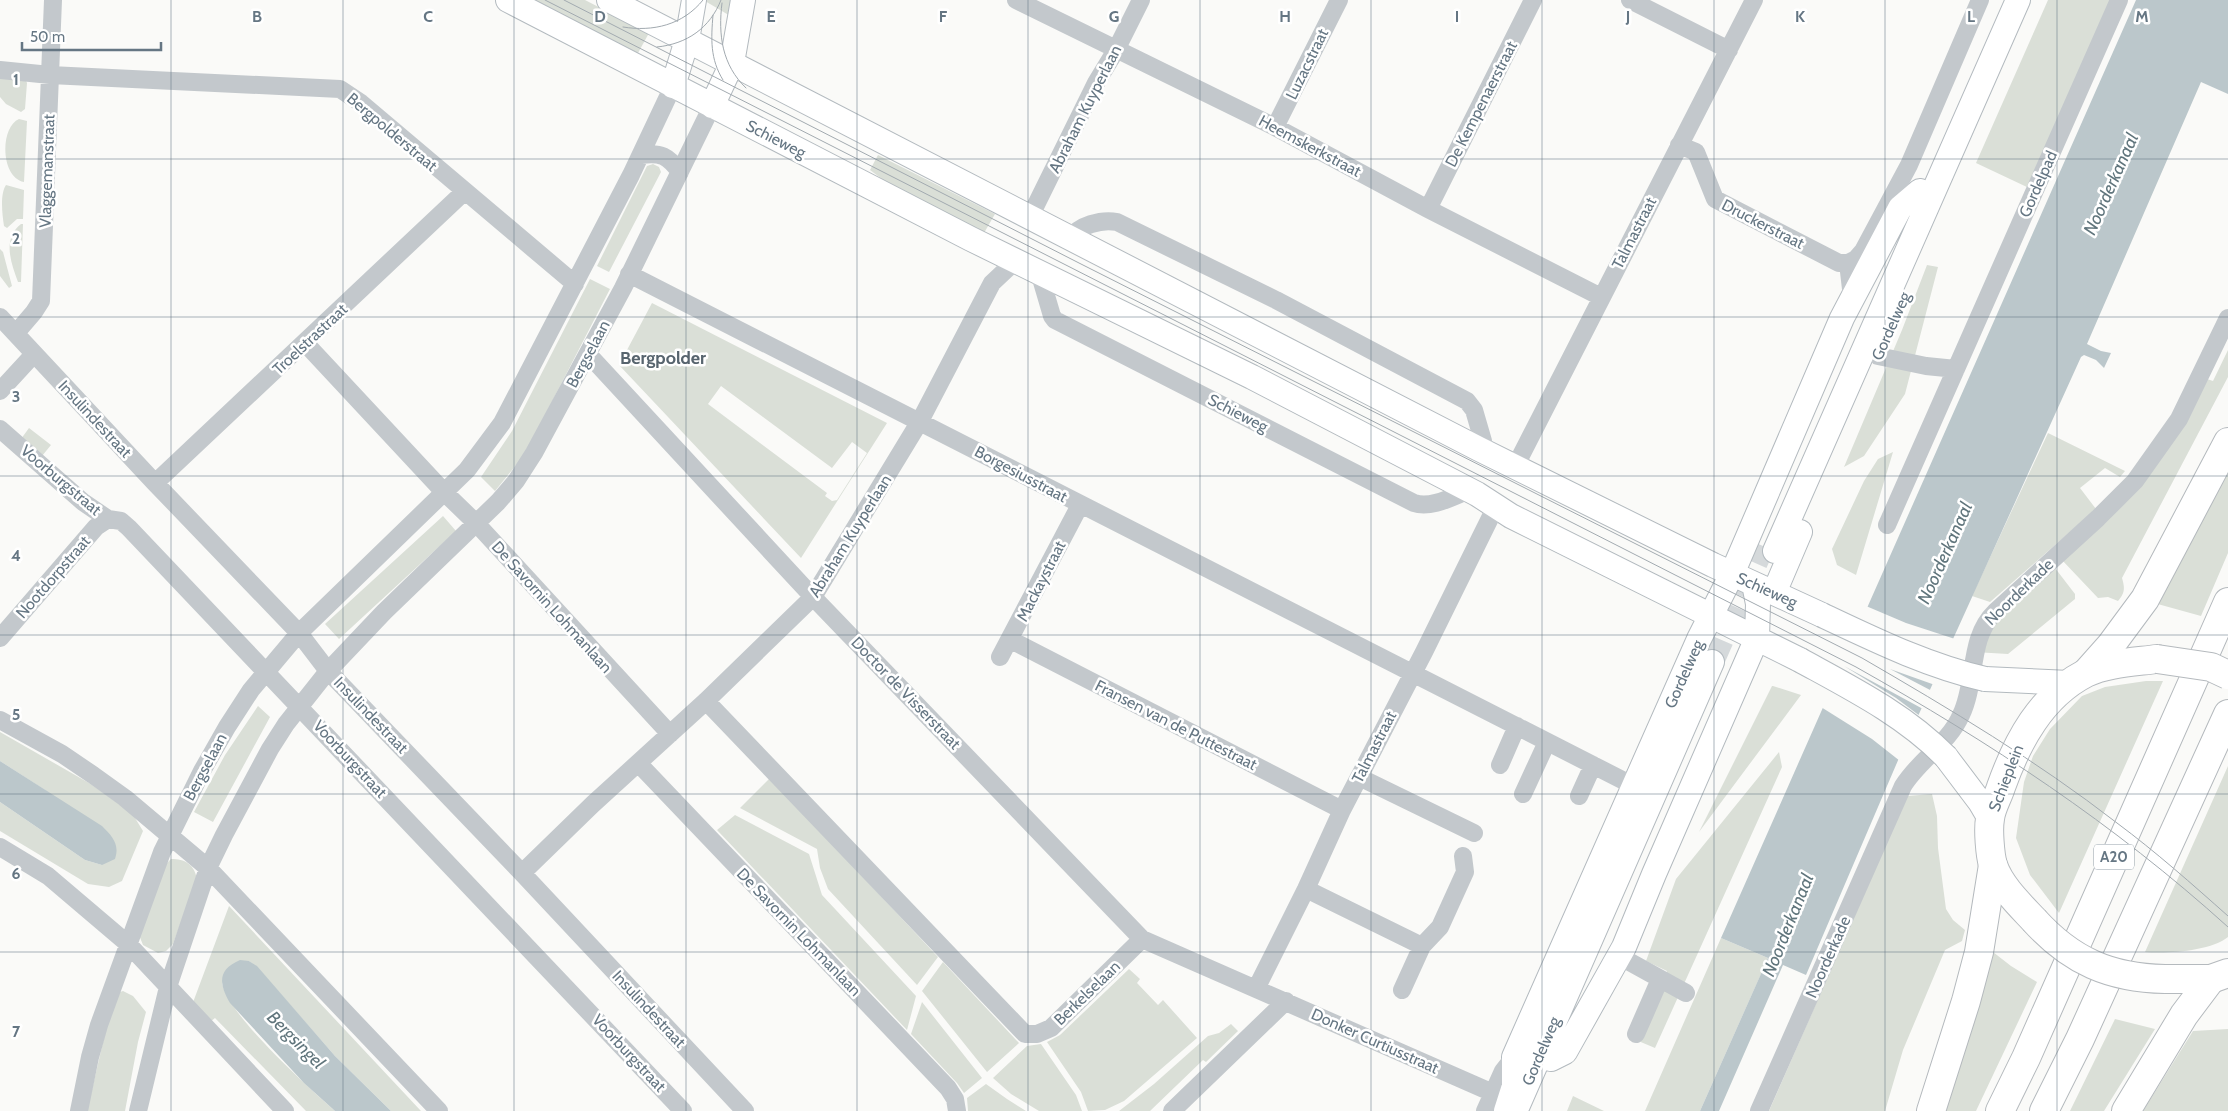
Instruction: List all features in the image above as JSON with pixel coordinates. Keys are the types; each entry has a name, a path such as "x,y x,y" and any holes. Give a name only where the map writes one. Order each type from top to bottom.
{"main road":[{"name":"Schieweg","path":"508,0 712,106 1006,268 1045,275 1252,378 1463,487 1491,514 1520,521 1800,660 1880,705 1936,746 1980,802 1990,819"},
{"name":"Schieweg","path":"609,0 732,63 1035,207 1070,239 1479,439 1515,467 1732,574 1890,648 1985,679 2078,678"},
{"name":"Bergselaan","path":"673,86 687,40 694,0"},
{"name":"Bergselaan","path":"712,106 732,63 743,0"},
{"name":"Gordelweg","path":"2005,0 1920,191 1769,548 1944,167 2018,0"},
{"name":"Gordelweg","path":"1551,1059 1565,1052 1619,956 1757,638 1758,604 1764,588 1878,356 1936,223 1949,181 1944,167"},
{"name":"Gordelweg","path":"1499,1102 1514,1086 1514,1057 1710,615 1732,574 1842,318 1900,208 1920,191"},
{"path":"2078,678 2134,616 2149,593 2228,442"},
{"name":"A20","path":"2000,1111 2026,1058 2228,602"},
{"name":"Schieplein","path":"2220,976 2165,979 2122,975 2083,960 2054,940 2009,892 1993,865 1990,819 2011,756 2023,734 2039,713 2078,678 2122,663 2157,659 2211,668 2228,675"},
{"name":"Gordelweg","path":"1515,1111 1718,665 1528,1111"},
{"name":"A20","path":"2044,1111 2080,1039 2228,714"},
{"path":"1931,1111 1964,1008 1979,952 1993,865"},
{"path":"2126,1111 2184,1015 2220,976"}],"street":[{"name":"Vlaggemanstraat","path":"16,333 34,312 40,301 53,0"},
{"name":"Heemskerkstraat","path":"1016,0 1275,127 1428,209 1601,297"},
{"name":"Abraham Kuyperlaan","path":"1035,207 1096,83 1116,50 1140,0"},
{"name":"Luzacstraat","path":"1275,127 1338,0"},
{"name":"De Kempenaerstraat","path":"1428,209 1534,0"},
{"path":"1630,0 1729,50"},
{"name":"Talmastraat","path":"1515,467 1754,0"},
{"path":"1856,292 1851,289 1848,264 1863,251 1906,170 1980,0"},
{"name":"Gordelpad","path":"1887,525 2119,0"},
{"name":"Bergpolderstraat","path":"0,70 50,75 340,89 361,103 574,284"},
{"name":"Bergselaan","path":"79,1111 90,1057 99,1025 169,836 227,727 251,690 299,633 467,470 502,423 641,155 673,86"},
{"name":"Bergselaan","path":"138,1111 168,987 208,868 262,763 284,726 328,671 384,612 476,523 516,481 534,453 630,274 712,106"},
{"name":"Druckerstraat","path":"1679,144 1696,152 1715,199 1839,263 1848,264"},
{"path":"641,155 655,152 672,160 680,172"},
{"name":"Troelstrastraat","path":"155,483 306,344 464,192"},
{"path":"1070,239 1074,232 1083,228 1106,221 1117,222 1276,300 1468,401 1472,406 1479,439"},
{"name":"Abraham Kuyperlaan","path":"522,874 593,804 706,701 813,597 920,421 989,288 1006,268"},
{"name":"Borgesiusstraat","path":"630,274 1634,786"},
{"name":"Schieweg","path":"1045,275 1042,282 1052,316 1056,320 1396,494 1414,503 1425,505 1460,494 1463,487"},
{"name":"Insulindestraat","path":"0,316 155,483 299,633 328,671 745,1111"},
{"name":"Noorderkade","path":"1759,1111 1903,786 1950,732 1962,714 1983,625 2135,481 2178,419 2228,318"},
{"path":"306,344 444,492 476,523"},
{"path":"0,391 34,354"},
{"name":"Doctor de Visserstraat","path":"588,354 813,597 1142,939 1256,988"},
{"path":"1878,356 1926,366 1956,369"},
{"name":"Voorburgstraat","path":"0,429 73,494 108,519 121,521 129,528 684,1111"},
{"name":"Mackaystraat","path":"1000,657 1011,640 1080,505"},
{"name":"Talmastraat","path":"1256,988 1306,889 1342,810 1491,514"},
{"name":"Nootdorpstraat","path":"0,638 96,527 108,519"},
{"name":"De Savornin Lohmanlaan","path":"476,523 670,734"},
{"name":"Fransen van de Puttestraat","path":"1011,640 1342,810"},
{"name":"Berkelselaan","path":"706,701 1025,1034 1037,1034 1051,1028 1142,939"},
{"path":"0,720 62,754 93,775 125,798 208,868 439,1111"},
{"path":"1500,765 1517,726"},
{"path":"1523,794 1547,742"},
{"name":"De Savornin Lohmanlaan","path":"639,764 948,1088 956,1107"},
{"path":"1578,796 1592,765"},
{"path":"1359,777 1474,833"},
{"path":"0,847 48,876 128,944 285,1111"},
{"path":"1402,990 1422,946 1440,927 1465,872 1463,856"},
{"path":"1306,889 1422,946"},
{"path":"1619,956 1686,993"},
{"path":"1636,1034 1660,979"},
{"name":"Donker Curtiusstraat","path":"1256,988 1499,1102"},
{"path":"1172,1111 1286,1002"},
{"name":"Gordelweg","path":"1485,1111 1499,1102"}],"shaded area":[{"path":"533,0 585,0 649,33 638,53"},
{"path":"734,0 732,17 705,1"},
{"path":"2048,0 2114,0 2029,188 1976,163"},
{"path":"0,75 25,78 27,83 25,109 21,112 6,104 0,97"},
{"path":"19,119 27,121 24,182 16,178 10,171 5,152 8,132"},
{"path":"878,155 995,214 984,233 890,185 870,170"},
{"path":"653,164 659,167 661,172 609,272 597,266 647,166"},
{"path":"6,185 24,190 23,219 17,219 7,228 4,226 2,204"},
{"path":"23,224 21,282 18,282 11,259 10,244 15,230"},
{"path":"0,249 3,252 12,286 9,288 0,276"},
{"path":"1927,265 1938,267 1905,394 1864,456 1844,467 1902,330"},
{"path":"590,279 610,289 525,454 495,491 481,477 512,431"},
{"path":"652,303 887,423 801,558 619,365","holes":["721,386 832,468 852,442 867,453 837,500 832,501 825,496 827,493 708,404"]},
{"path":"2228,350 2228,377 2122,578 2124,588 2122,595 2118,601 2108,597 2098,598 2061,559 2207,379 2213,381"},
{"path":"29,428 51,445 42,456 21,439"},
{"path":"2048,433 2125,471 2120,477 2105,468 2080,488 2096,509 1990,602 1972,596"},
{"path":"1893,452 1856,575 1837,565 1832,549 1864,481 1878,459"},
{"path":"2228,453 2228,553 2201,616 2154,603"},
{"path":"443,516 456,531 339,639 325,624"},
{"path":"2055,568 2075,594 2075,599 2008,654 1974,652 1983,632"},
{"path":"2146,681 2163,681 2059,913 2030,875 2016,838 2024,782 2033,756 2050,729 2082,696 2105,687"},
{"path":"1772,686 1801,695 1699,832"},
{"path":"258,706 270,717 213,822 194,812 225,755"},
{"path":"0,732 89,783 132,813 143,831 122,881 109,887 88,884 0,831 0,802 85,860 102,865 45,790 0,761"},
{"path":"1779,752 1782,767 1655,1048 1636,1040 1667,971 1646,961 1676,879"},
{"path":"2228,766 2228,937 2211,946 2188,951 2145,952"},
{"path":"770,778 938,957 917,985 828,889 820,868 817,849 740,808"},
{"path":"1932,794 1937,816 1938,848 1946,909 1953,920 1965,930 1962,941 1945,950 1903,1050 1885,1111 1769,1111 1907,796"},
{"path":"735,815 809,854 822,895 916,996 907,1030 717,830"},
{"path":"171,859 188,863 194,870 197,879 173,944 166,951 158,953 143,945 139,935 164,866"},
{"path":"229,906 421,1111 391,1111 335,1056 257,967 249,961 222,983 227,997 238,1013 271,1050 335,1111 306,1111 215,1018 210,1022 192,1005"},
{"path":"1721,938 1768,958 1761,974 1700,1111 1645,1111"},
{"path":"1984,945 2011,966 2037,982 1976,1111 1941,1111"},
{"path":"943,962 1019,1043 987,1072 922,991"},
{"path":"1129,969 1140,979 1137,983 1158,1005 1163,1000 1197,1038 1124,1101 1105,1110 1088,1111 1081,1092 1047,1042 1060,1035"},
{"path":"123,991 133,996 146,1012 138,1042 125,1111 87,1111 107,1025 120,992"},
{"path":"922,1002 982,1078 964,1093 911,1034"},
{"path":"2115,1019 2155,1029 2104,1111 2070,1111"},
{"path":"1231,1024 1238,1031 1206,1062 1203,1060 1150,1111 1119,1111 1154,1084 1208,1036 1219,1033"},
{"path":"2228,1029 2228,1111 2143,1111 2193,1031"},
{"path":"1041,1044 1076,1095 1082,1111 1039,1111 1011,1094 993,1078 1027,1046"},
{"path":"986,1084 1026,1111 968,1111 967,1098"},
{"path":"1573,1096 1604,1111 1567,1111"}],"water":[{"name":"Noorderkanaal","path":"2136,0 2228,0 2228,94 2201,82 2087,344 2101,351 2111,353 2104,368 2096,360 2084,355 2081,357 1899,758 1806,975 1783,965 1719,1111 1700,1111 1768,958 1721,938"},
{"path":"0,761 102,826 112,837 116,845 115,859 102,865 85,860 0,802"},
{"name":"Bergsingel","path":"240,960 249,961 257,966 335,1056 391,1111 335,1111 304,1083 230,1003 226,996 222,978 227,968"}],"pier":[{"path":"1866,606 1906,623 1955,639 1935,685 1890,669 1932,691 1923,709 1844,666 1896,698 1920,716 1900,761 1872,739 1821,707"}],"tunnel":[{"path":"1712,662 1763,546"}],"tram line":[{"path":"545,0 1856,667 1955,725 2050,786 2140,853 2228,927"},
{"path":"564,0 1079,263 1862,658 1960,716 2056,778 2146,845 2228,916"},
{"path":"623,27 645,28 667,25 695,9 703,0"},
{"path":"657,47 678,42 696,33 711,19 721,0"},
{"path":"722,3 721,27 724,49 732,70 746,88"},
{"path":"713,15 712,49 723,80"}],"district":[{"name":"Bergpolder","path":"663,358"}]}
